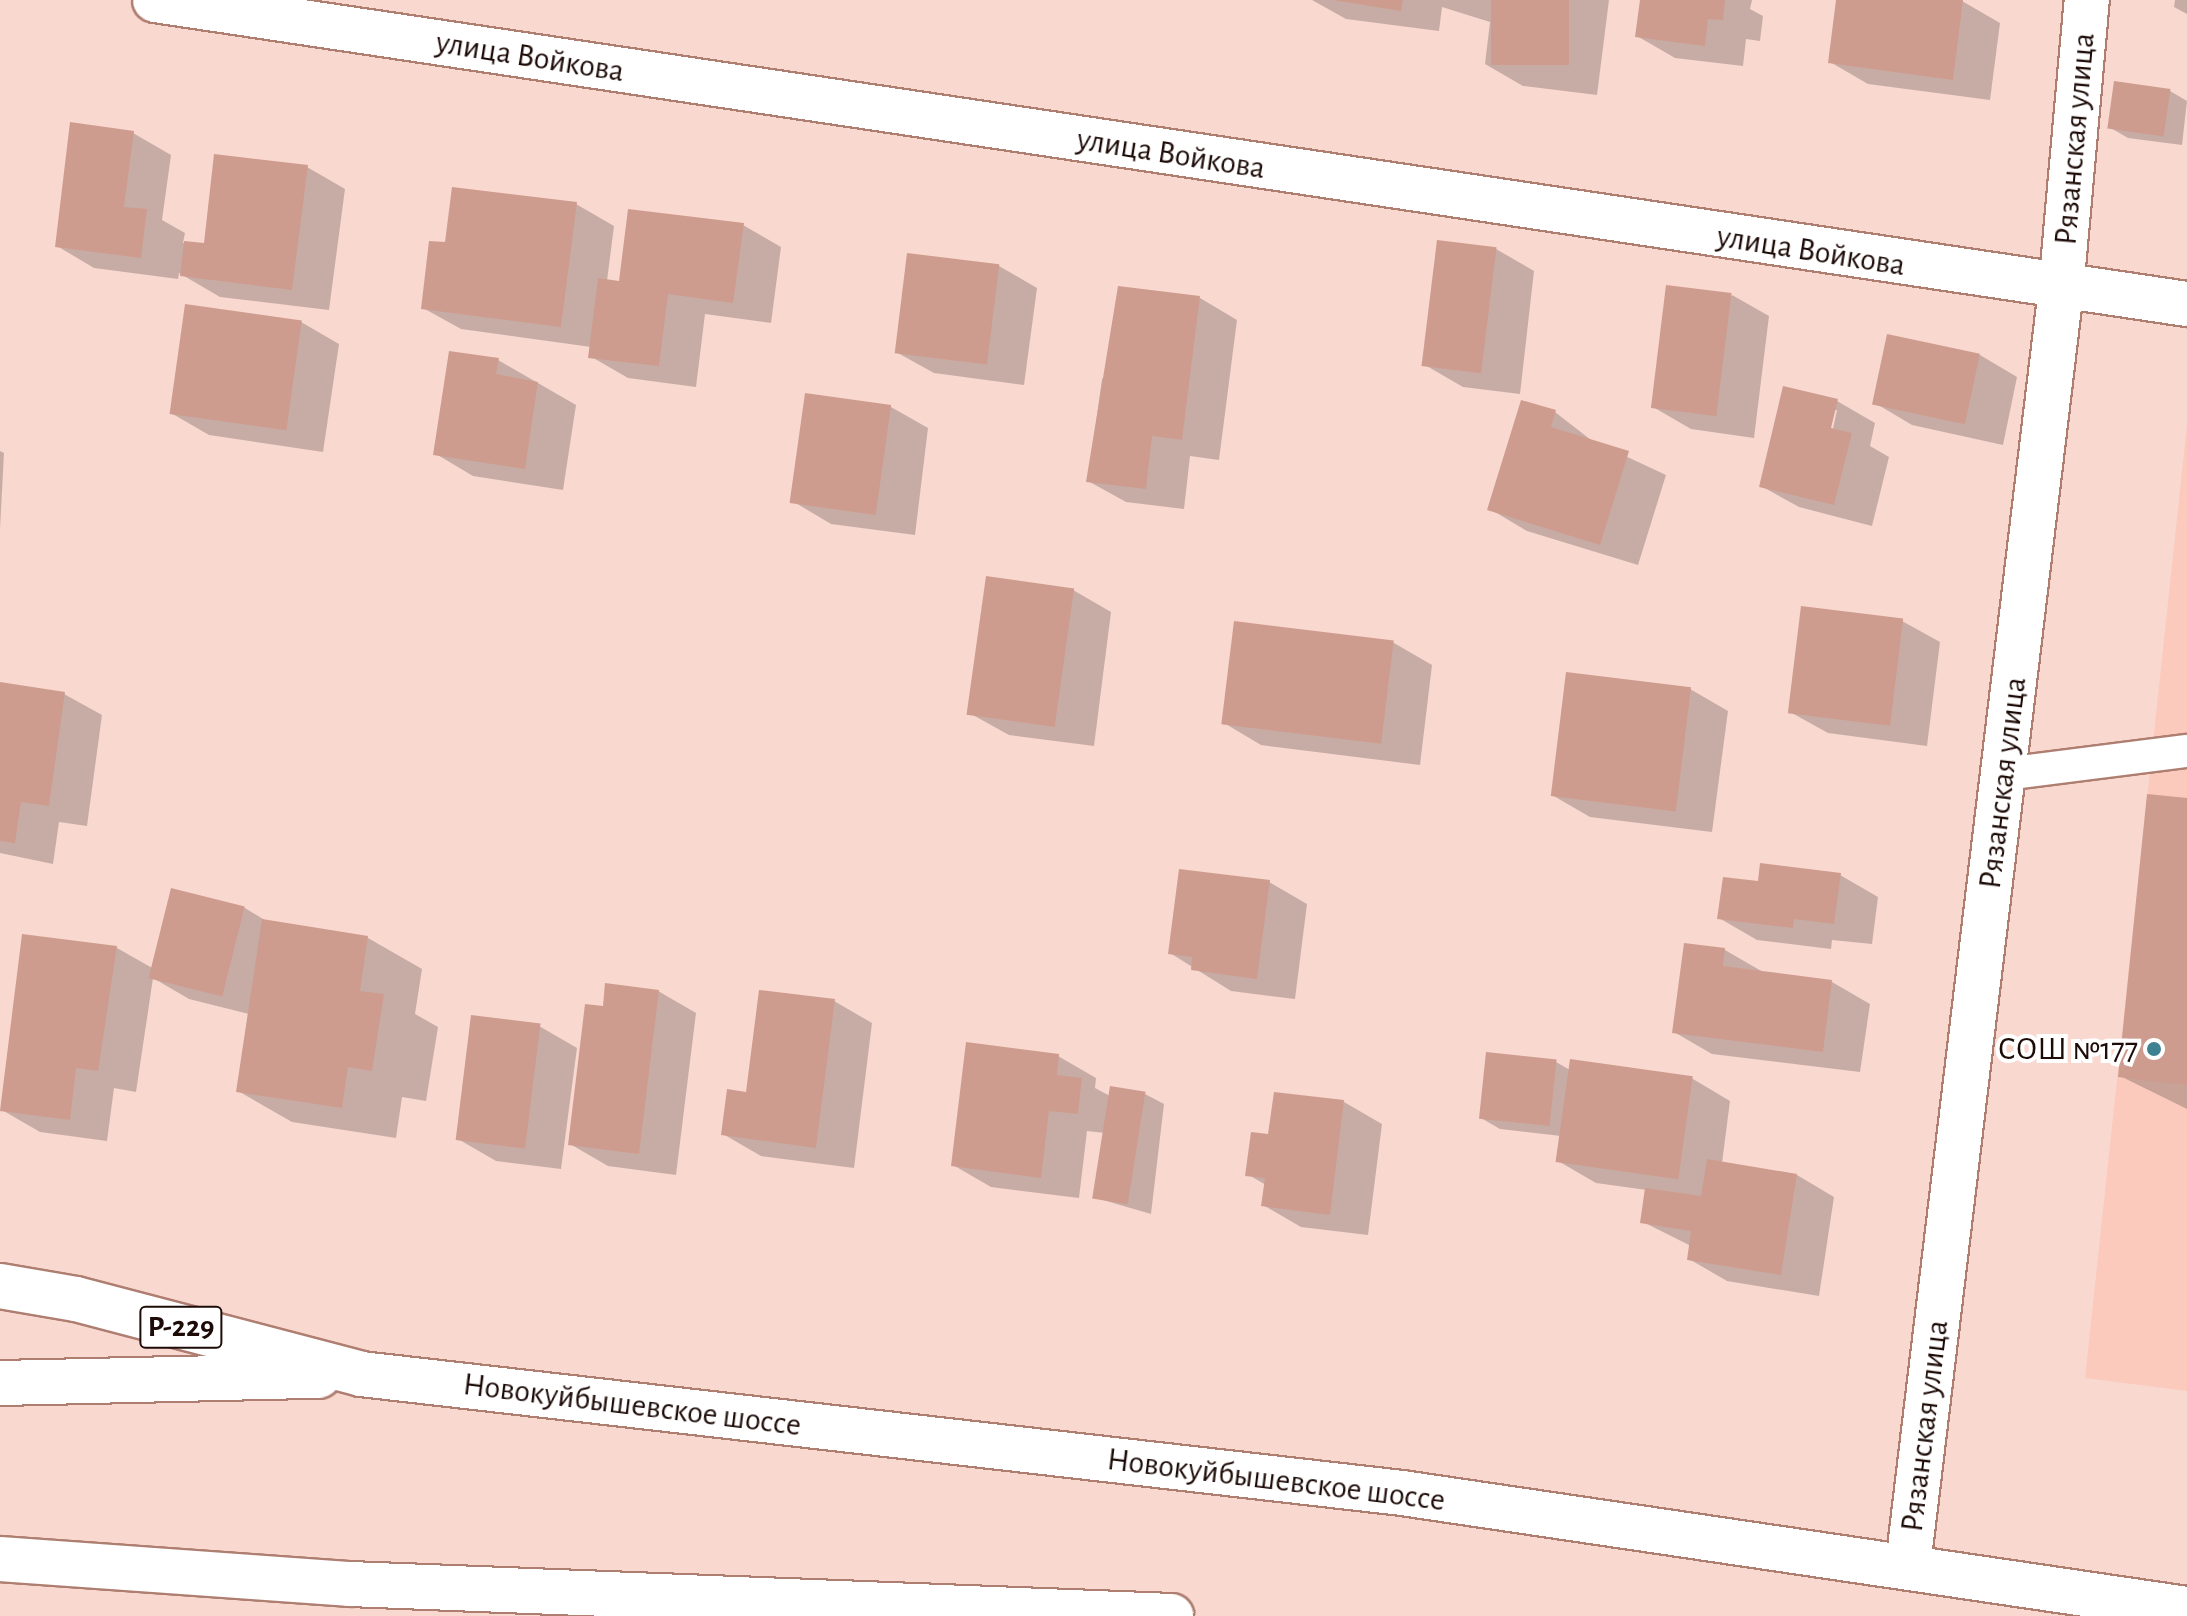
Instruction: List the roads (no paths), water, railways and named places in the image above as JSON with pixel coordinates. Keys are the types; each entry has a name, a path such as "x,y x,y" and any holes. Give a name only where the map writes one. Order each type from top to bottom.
{"main road":[{"name":"улица Войкова","path":"155,0 2061,289 2187,304"},
{"name":"Рязанская улица","path":"1908,1565 2061,289 2087,0"},
{"name":"Новокуйбышевское шоссе","path":"0,1286 76,1299 361,1374"},
{"name":"Новокуйбышевское шоссе","path":"0,1383 361,1374 1386,1491 1908,1565 2187,1609"},
{"path":"0,1559 350,1584 1171,1616"}],"lane":[{"path":"2004,774 2187,751"}],"place":[{"name":"СОШ №177","path":"2154,1049"}]}
